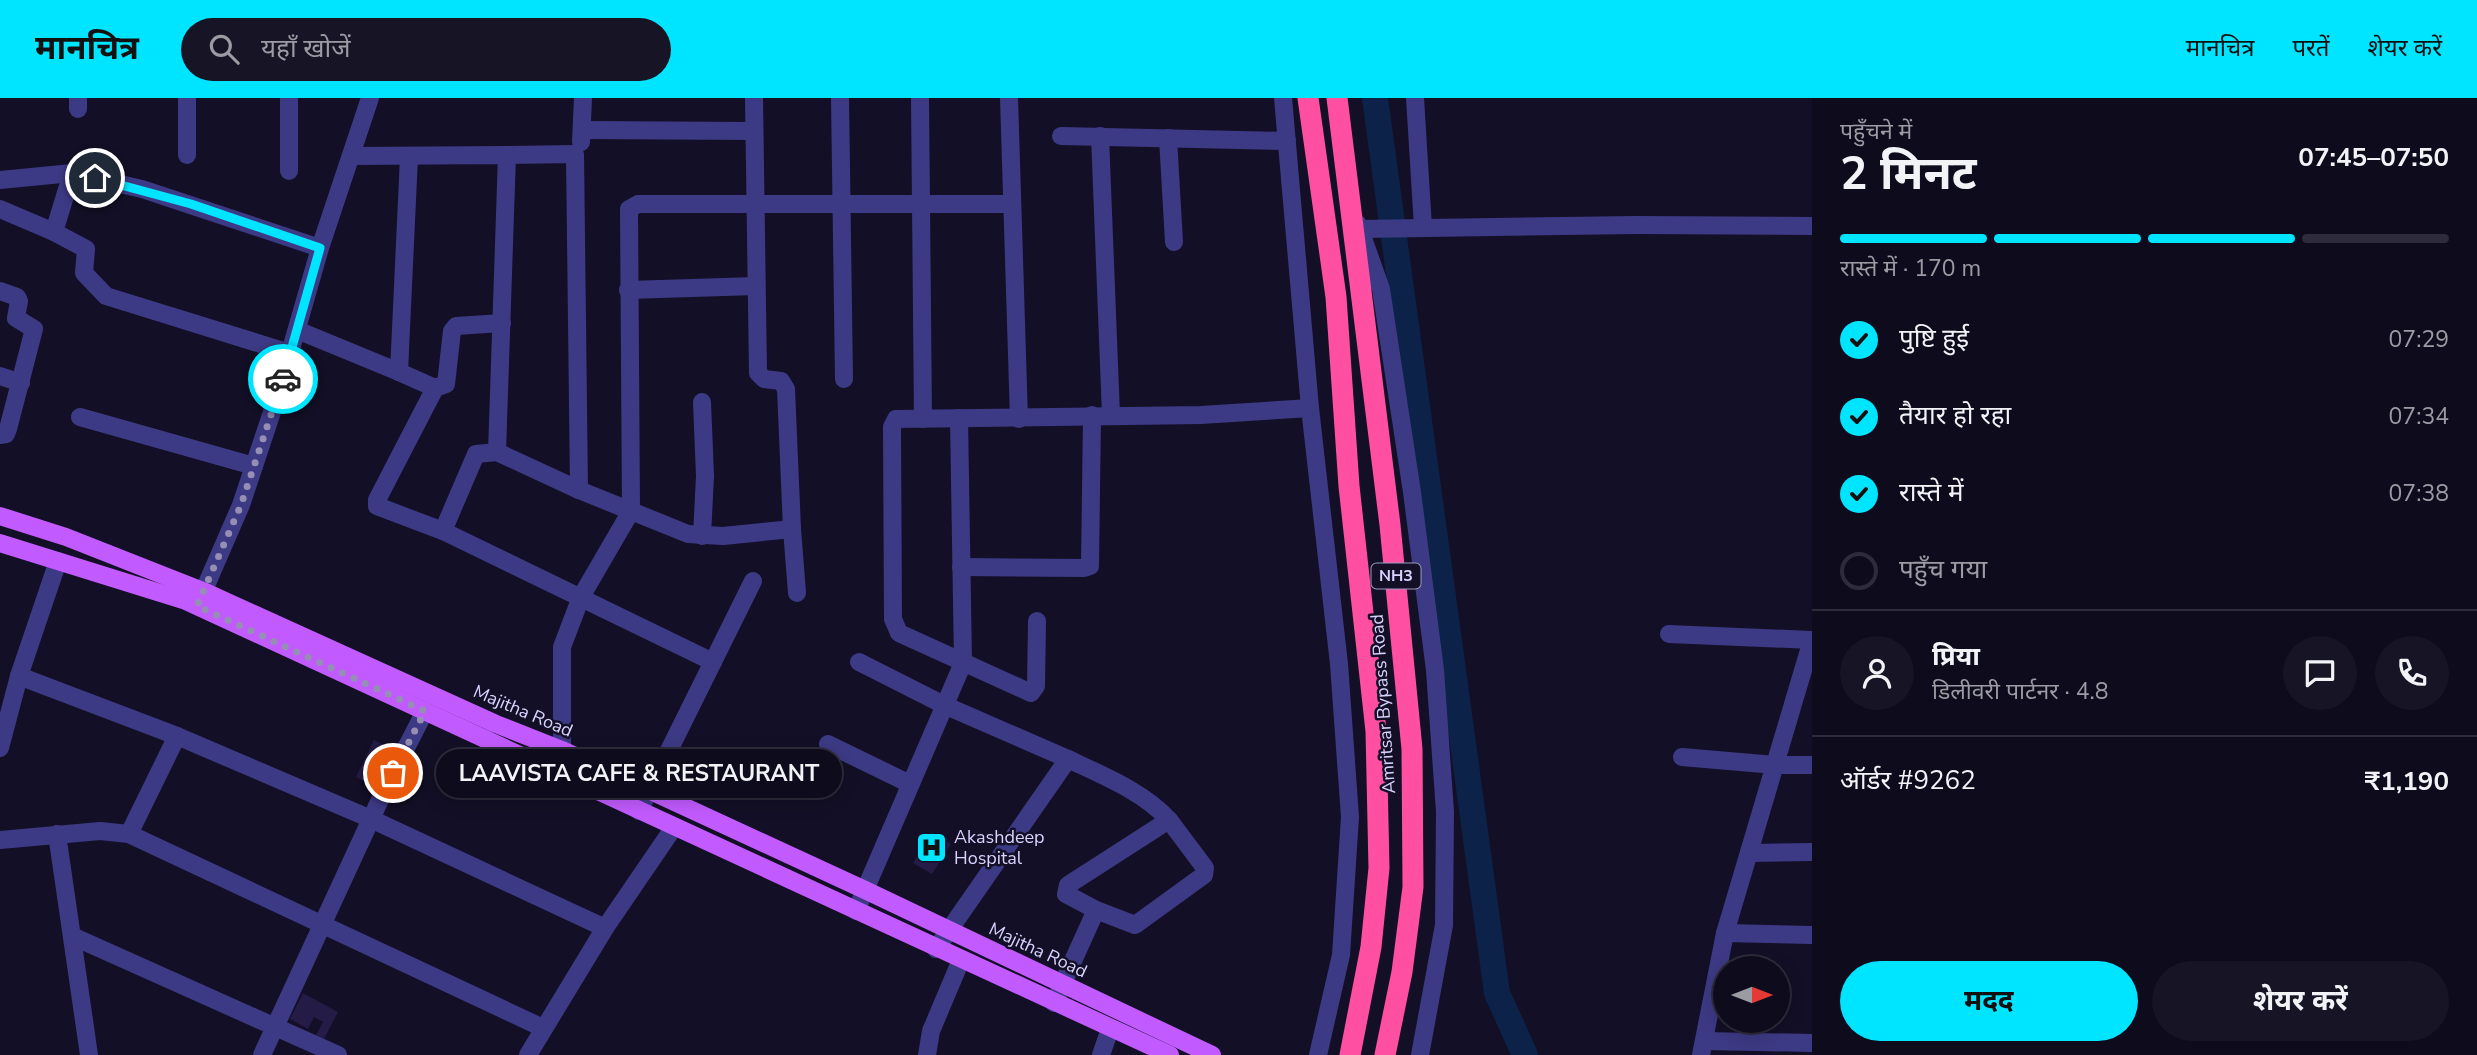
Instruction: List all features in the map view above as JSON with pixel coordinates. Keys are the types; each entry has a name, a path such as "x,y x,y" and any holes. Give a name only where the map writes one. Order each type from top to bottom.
{"highway":[{"name":"Amritsar Bypass Road","path":"1308,98 1336,297 1349,486 1376,731 1379,868 1373,933 1350,1055"},
{"name":"Amritsar Bypass Road","path":"1337,98 1390,525 1412,749 1412,887 1402,972 1385,1055"}],"main road":[{"name":"Majitha Road","path":"0,516 66,537 200,599 425,711 1170,1055"},
{"name":"Majitha Road","path":"0,543 200,599 562,750 1212,1055"}],"street":[{"path":"187,98 187,155"},
{"path":"289,98 289,171"},
{"path":"200,599 241,505 290,353 320,248 370,98"},
{"path":"579,490 575,154 581,144 583,130 583,98"},
{"path":"754,98 758,373 764,379 781,381 786,389 797,593"},
{"path":"840,98 844,379"},
{"path":"920,98 923,419"},
{"path":"1009,98 1019,419"},
{"path":"1283,98 1310,408 1339,664 1350,817 1341,955 1318,1055"},
{"path":"1415,98 1417,227"},
{"path":"583,130 754,131"},
{"path":"1061,135 1287,141"},
{"path":"1100,136 1111,415"},
{"path":"1168,138 1174,242"},
{"path":"352,156 575,154"},
{"path":"497,452 508,155"},
{"path":"399,372 409,157"},
{"path":"0,180 72,173 191,204 320,248"},
{"path":"54,232 72,173"},
{"path":"562,750 562,648 581,597 631,512 628,215 633,206 1012,204"},
{"path":"1351,204 1381,289 1412,492 1435,670 1445,812 1444,925 1420,1055"},
{"path":"0,209 86,249 84,273 106,296 290,353"},
{"path":"1360,229 1812,226"},
{"path":"628,290 756,286"},
{"path":"0,291 17,296 19,301 16,318 33,327 8,429 6,434 0,435"},
{"path":"502,323 456,326 452,331 446,384 435,388 376,504 381,509 443,531 713,662"},
{"path":"297,330 435,388"},
{"path":"0,376 21,383"},
{"path":"702,402 705,475 702,536"},
{"path":"1037,621 1033,692 903,637 893,619 892,426 896,419 1201,415 1310,408"},
{"path":"961,567 1090,566 1092,415"},
{"path":"80,417 254,466"},
{"path":"856,911 962,663 959,418"},
{"path":"443,531 476,454 497,452 579,490 688,534 702,536 792,529"},
{"path":"0,748 19,676 58,561"},
{"path":"639,811 753,581"},
{"path":"1669,634 1812,640 1726,933 1703,1048 1812,1043"},
{"path":"859,662 944,705 1120,785 1161,812 1169,820 1205,868 1204,876 1135,925 1066,894 1068,885 1169,820"},
{"path":"19,676 177,736 371,819 605,928"},
{"path":"262,1055 371,819 425,711"},
{"path":"129,834 177,736"},
{"path":"828,744 910,784"},
{"path":"1682,757 1775,765 1812,765"},
{"path":"936,949 1068,760"},
{"path":"528,1055 605,928 674,827"},
{"path":"0,840 100,831 129,834 543,1028"},
{"path":"57,834 89,1055"},
{"path":"1749,853 1812,852"},
{"path":"1054,1003 1096,909"},
{"path":"1726,933 1812,935"},
{"path":"72,936 338,1055"},
{"path":"927,1055 931,1031 961,960"},
{"path":"1101,1055 1110,1029"}],"building":[{"path":"374,740 402,754 384,791 356,777"},
{"path":"932,832 951,844 932,874 913,863"},
{"path":"303,993 338,1012 324,1039 316,1035 323,1022 314,1017 308,1029 290,1019"}],"waterway":[{"path":"1375,98 1497,993 1525,1055"}],"way so far":[{"path":"283,379 241,505 197,606 425,711 393,773"}],"place":[{"name":"LAAVISTA CAFE & RESTAURANT","path":"393,773"},
{"name":"Akashdeep Hospital","path":"931,847"}],"route":[{"path":"95,178 191,204 320,248 283,379"}]}
